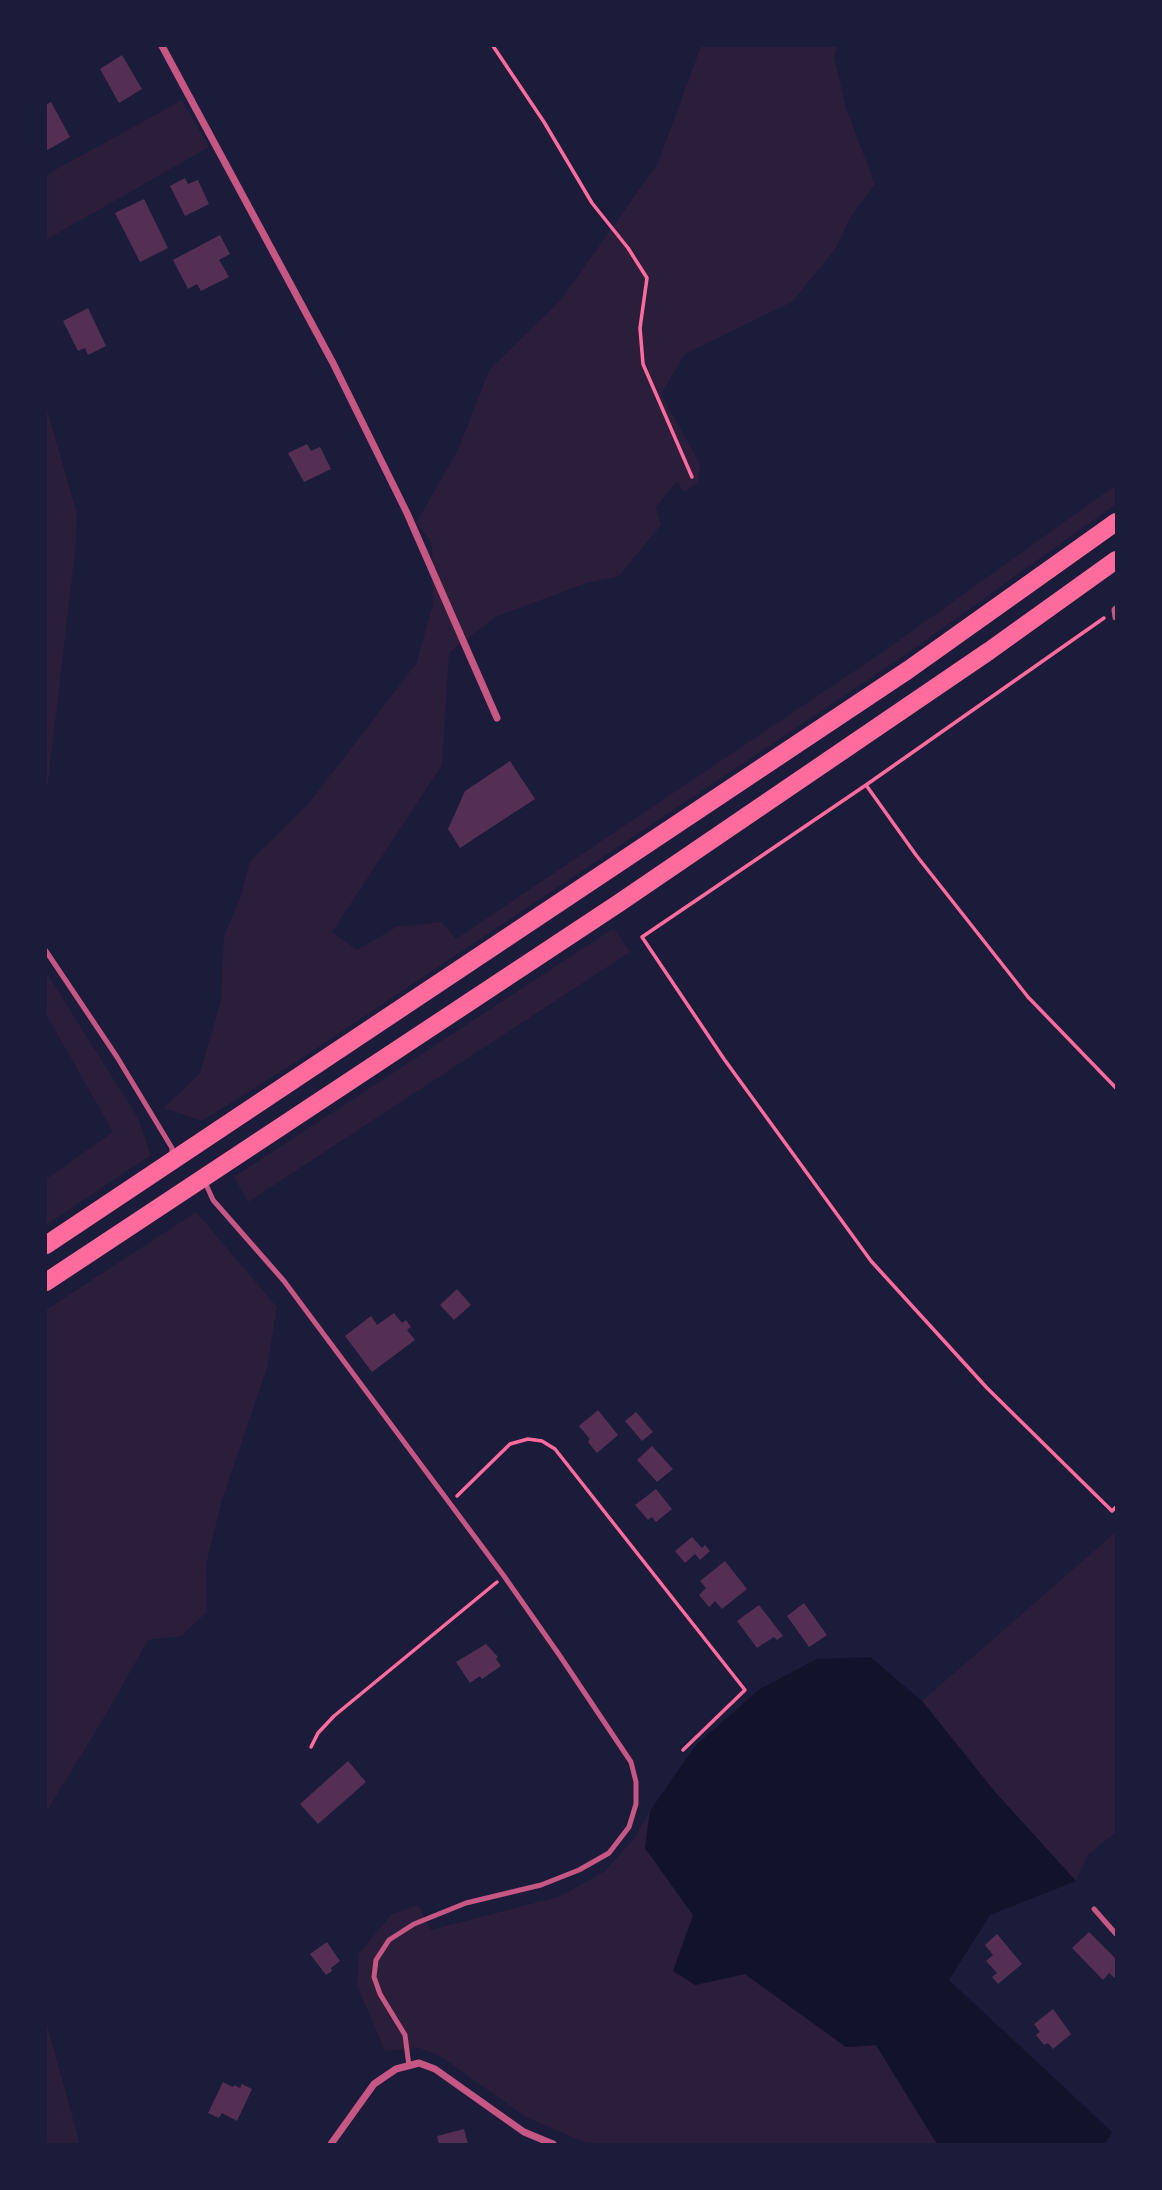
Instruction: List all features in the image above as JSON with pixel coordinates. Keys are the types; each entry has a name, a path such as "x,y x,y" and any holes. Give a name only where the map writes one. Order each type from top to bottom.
{"main road":[{"path":"46,1245 896,678 1116,522"},
{"path":"46,1282 699,848 999,644 1116,560"}],"street":[{"path":"162,46 339,376 407,513 497,718"},
{"path":"331,2144 374,2084 396,2069 419,2063 435,2069 524,2132 553,2144"}],"lane":[{"path":"46,951 117,1057 172,1149 168,1164"},
{"path":"205,1177 206,1189 213,1200 284,1281 504,1576 631,1762 636,1782 636,1804 629,1827 609,1853 579,1870 541,1885 466,1903 414,1924 389,1940 376,1959 374,1977 380,1994 405,2035 409,2066"},
{"path":"1094,1909 1116,1934"}],"path":[{"path":"493,46 544,122 592,202 628,248 647,278 640,328 643,364 692,477"},
{"path":"1116,612 642,937 724,1059 871,1261 987,1388 1112,1511 1116,1507"},
{"path":"866,785 916,855 1028,997 1116,1088"},
{"path":"450,1502 471,1485 510,1444 528,1440 542,1441 555,1449 745,1690 683,1750"},
{"path":"311,1747 318,1733 334,1716 504,1576"}],"shaded area":[{"path":"701,46 837,46 834,57 846,108 875,184 850,218 836,248 792,302 685,354 661,394 700,464 698,483 684,492 677,482 656,507 661,525 619,576 587,583 495,617 449,653 442,765 332,932 357,950 396,927 441,922 456,939 887,649 1116,485 1116,504 908,653 299,1060 202,1121 164,1108 200,1073 221,1000 224,936 240,899 250,861 309,803 416,664 433,604 432,543 416,523 458,450 489,370 560,301 658,163"},
{"path":"182,100 209,147 46,240 46,175"},
{"path":"46,406 77,514 76,543 46,800"},
{"path":"614,928 630,952 248,1202 234,1177"},
{"path":"46,972 138,1118 151,1155 46,1225 46,1179 113,1132 46,1014"},
{"path":"196,1212 277,1307 267,1368 222,1500 206,1565 207,1612 181,1636 148,1640 46,1812 46,1310"},
{"path":"1116,1532 1116,1832 1089,1854 1076,1881 995,1792 922,1701"},
{"path":"870,1657 922,1701 995,1792 1076,1881 990,1915 949,1980 1112,2132 1105,2144 937,2144 876,2045 846,2047 745,1974 695,1985 673,1971 693,1915 645,1848 650,1811 695,1746 760,1689 817,1659"},
{"path":"650,1811 645,1848 693,1915 695,1985 745,1974 846,2047 876,2045 937,2144 589,2144 526,2117 440,2056 419,2048 385,2051 357,1985 359,1953 392,1914 418,1905 431,1930 561,1896 605,1871 633,1840"},
{"path":"46,2021 80,2144 46,2144"}],"building":[{"path":"122,55 142,89 119,103 100,69"},
{"path":"51,102 70,137 46,151 46,105"},
{"path":"185,178 188,184 198,180 209,204 185,216 170,186"},
{"path":"144,199 168,248 140,262 115,213"},
{"path":"220,235 230,254 219,260 229,277 201,291 197,284 188,289 173,260"},
{"path":"88,308 106,346 88,355 85,348 78,351 63,321"},
{"path":"307,444 311,451 320,447 331,469 304,482 288,453"},
{"path":"510,761 535,799 460,848 448,829 465,791"},
{"path":"457,1289 471,1305 454,1320 440,1305"},
{"path":"394,1313 402,1323 406,1320 411,1327 407,1330 415,1340 372,1372 345,1336 371,1316 377,1325"},
{"path":"598,1410 618,1435 597,1453 579,1426"},
{"path":"636,1412 653,1432 642,1441 625,1421"},
{"path":"652,1446 673,1469 657,1482 637,1460"},
{"path":"656,1489 672,1509 656,1522 652,1517 648,1520 635,1505"},
{"path":"692,1537 702,1548 705,1545 710,1551 700,1560 695,1554 685,1563 675,1551"},
{"path":"725,1561 747,1589 722,1609 715,1601 709,1607 699,1595 706,1588 700,1581"},
{"path":"804,1603 827,1635 809,1647 787,1616"},
{"path":"759,1605 783,1636 777,1640 774,1637 757,1648 737,1621"},
{"path":"486,1644 498,1657 496,1659 501,1666 482,1679 480,1676 470,1683 456,1662"},
{"path":"348,1761 366,1782 318,1824 300,1804"},
{"path":"1089,1932 1116,1959 1116,1979 1109,1973 1103,1980 1072,1948"},
{"path":"997,1934 1022,1964 998,1984 992,1977 997,1973 986,1961 993,1955 985,1945"},
{"path":"327,1942 340,1961 326,1975 310,1954"},
{"path":"1053,2009 1071,2034 1053,2049 1048,2043 1044,2045 1036,2035 1040,2032 1034,2024"},
{"path":"223,2082 240,2088 242,2084 252,2089 237,2121 222,2113 219,2118 208,2113"},
{"path":"464,2129 468,2144 439,2144 437,2136"}]}
